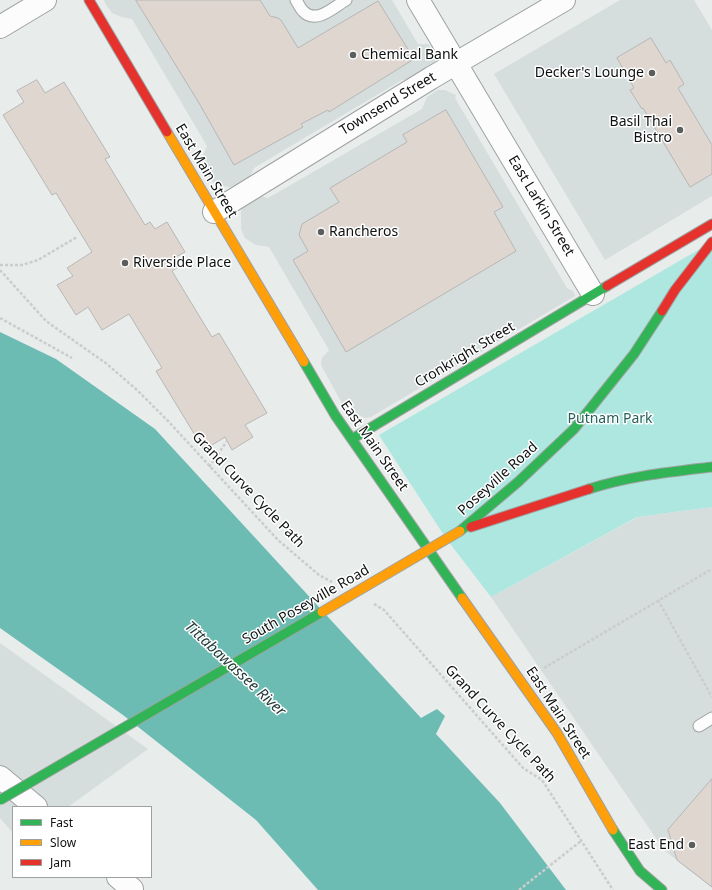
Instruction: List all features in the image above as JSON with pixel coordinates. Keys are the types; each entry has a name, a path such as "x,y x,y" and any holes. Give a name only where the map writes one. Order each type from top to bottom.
{"street":[{"path":"0,26 45,0"},
{"name":"East Main Street","path":"89,0 325,398 557,733 608,821 640,871 662,890"},
{"name":"East Larkin Street","path":"418,0 593,294"},
{"name":"Townsend Street","path":"214,212 456,64 564,0"},
{"path":"593,294 712,224"},
{"name":"Poseyville Road","path":"460,531 518,482 574,429 634,354 675,290 712,242"},
{"name":"Cronkright Street","path":"352,439 593,294"},
{"name":"Poseyville Road","path":"460,531 610,482 650,474 712,467"},
{"name":"South Poseyville Road","path":"0,800 460,531"},
{"path":"0,777 35,806"}],"lane":[{"path":"296,0 303,12 311,16 319,16 346,0"},
{"path":"699,726 712,718"}],"path":[{"path":"0,265 22,264 38,260 77,237"},
{"name":"Grand Curve Cycle Path","path":"0,270 46,321 107,364 137,390 168,421 278,540 319,575 338,585"},
{"path":"0,318 72,358"},
{"path":"209,466 227,441"},
{"path":"544,668 712,569"},
{"path":"658,600 712,697"},
{"name":"Grand Curve Cycle Path","path":"371,603 384,610 523,768 542,780 612,890"},
{"path":"519,890 581,842"}],"shaded area":[{"path":"104,0 392,0 418,44 428,44 433,50 435,62 433,69 413,83 402,80 254,168 249,178 237,185 230,187 221,186 211,181 204,172 202,165 203,156 207,146 132,19 112,13"},
{"path":"620,0 694,0 712,30 712,196 605,260 494,74"},
{"path":"438,90 445,90 456,95 455,98 567,288 573,291 575,296 371,417 365,418 345,409 321,365 322,358 329,350 269,247 256,245 245,238 241,229 241,211 245,204 260,196 268,198 422,109 427,97"},
{"path":"712,507 712,888 664,850 491,597 638,517"},
{"path":"0,643 148,749 69,806 12,806 12,832 0,818"}],"green space":[{"name":"Putnam Park","path":"712,242 712,507 637,517 491,597 445,537 379,435"}],"water":[{"name":"Tittabawassee River","path":"0,332 56,359 155,429 421,718 437,709 445,716 436,734 500,803 566,890 318,890 256,820 123,715 0,628"}],"building":[{"path":"136,0 260,0 270,16 281,20 298,48 378,1 414,59 329,112 328,110 301,124 303,127 234,165 199,103"},
{"path":"651,38 666,63 670,60 684,84 678,88 712,145 712,174 690,187 643,108 642,109 630,90 634,88 617,58"},
{"name":"Riverside Place","path":"37,80 45,93 64,82 110,157 105,159 145,225 150,222 155,229 167,222 185,252 172,259 177,268 172,271 212,337 219,333 267,413 245,425 253,437 232,450 225,437 204,450 156,371 162,368 129,314 102,330 88,307 76,315 57,285 73,276 67,268 92,252 56,193 52,195 3,115 24,102 17,91"},
{"path":"446,110 503,207 494,212 516,251 346,352 293,260 308,251 299,235 302,224 339,202 330,188 407,142 403,135"},
{"name":"East End","path":"712,779 712,887 677,860 668,830"}],"traffic: fast":[{"path":"352,439 607,286"},
{"path":"460,531 518,482 574,429 634,354 662,311"},
{"path":"304,362 335,415 462,598"},
{"path":"589,489 634,478 712,467"},
{"path":"0,800 322,612"},
{"path":"613,830 640,871 662,890"}],"traffic: slow":[{"path":"167,132 304,362"},
{"path":"322,612 460,531"},
{"path":"462,598 557,733 613,830"}],"traffic: jam":[{"path":"89,0 167,132"},
{"path":"607,286 712,224"},
{"path":"662,311 675,290 712,242"},
{"path":"471,527 589,489"}],"place":[{"name":"Chemical Bank","path":"353,55"},
{"name":"Decker's Lounge","path":"652,73"},
{"name":"Basil Thai Bistro","path":"680,130"},
{"name":"Rancheros","path":"321,232"},
{"name":"Riverside Place","path":"125,263"},
{"name":"East End","path":"692,845"}]}
